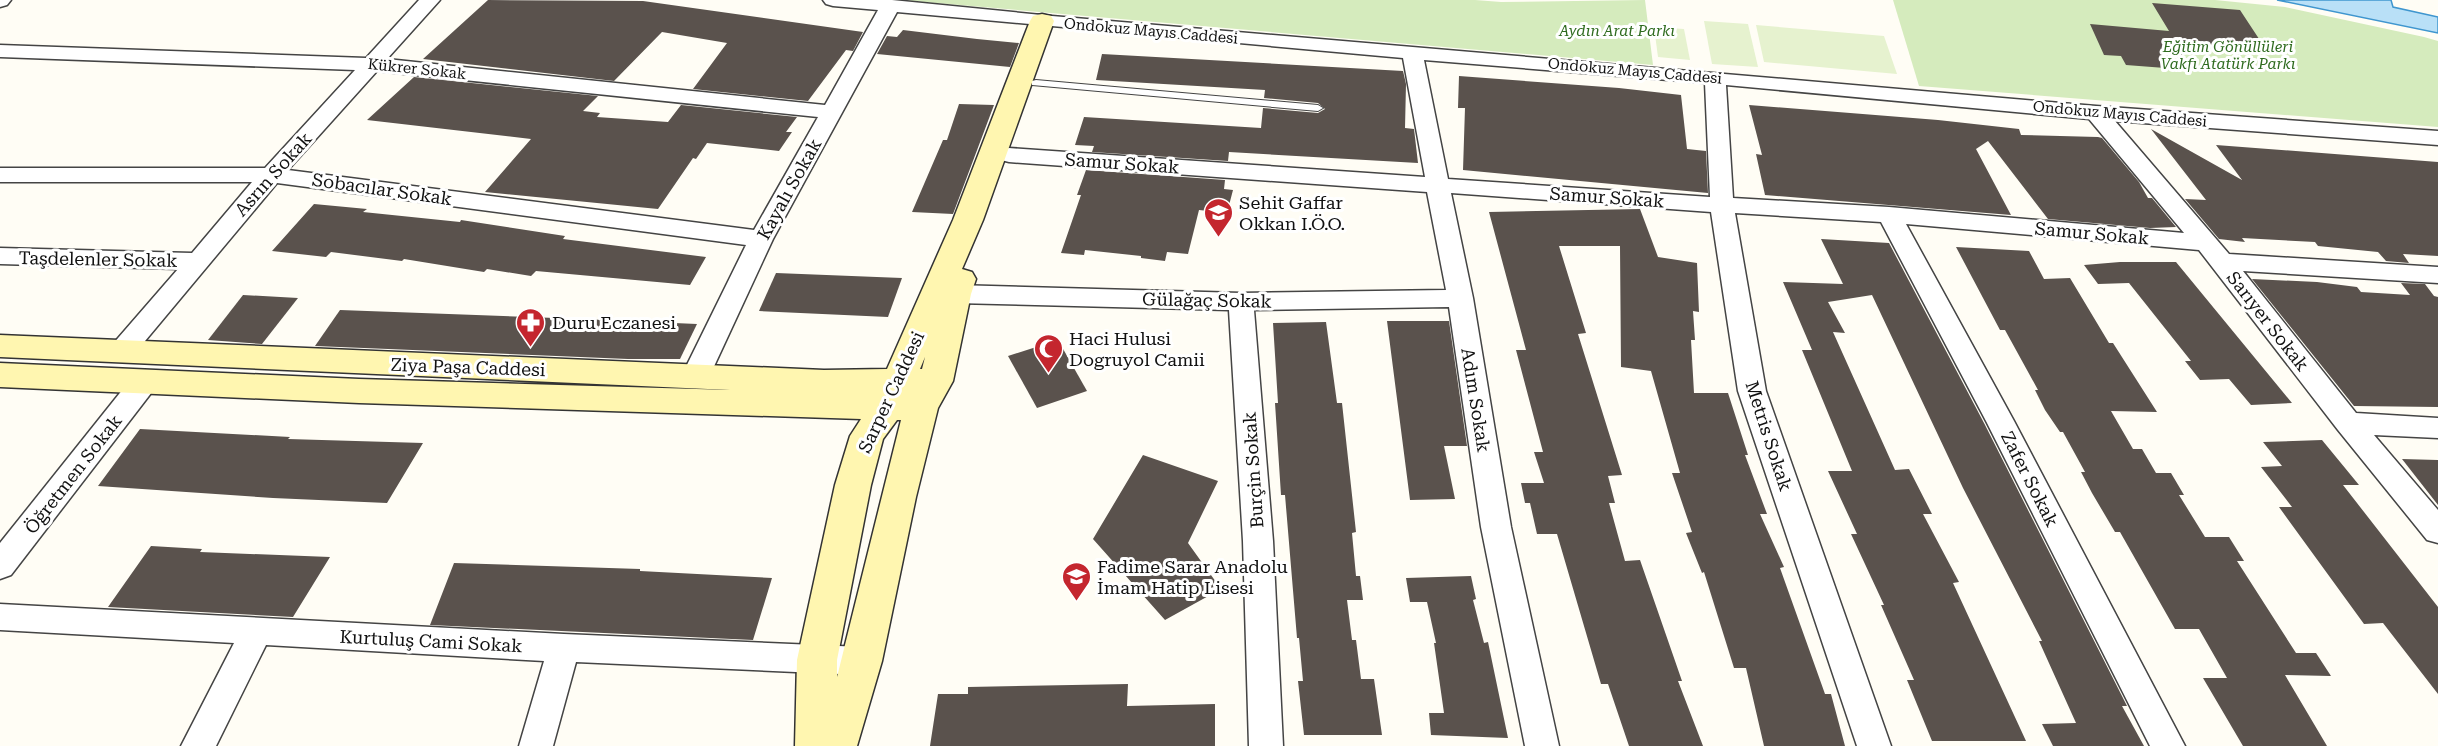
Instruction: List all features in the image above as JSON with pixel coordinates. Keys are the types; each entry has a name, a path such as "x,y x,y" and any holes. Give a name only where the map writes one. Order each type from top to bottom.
{"main road":[{"name":"Sarper Caddesi","path":"836,746 862,661 898,497 955,294 1036,83 1050,22"},
{"name":"Sarper Caddesi","path":"816,746 817,660 853,485 867,436 892,394 968,220 1050,22"},
{"name":"Ziya Paşa Caddesi","path":"0,346 696,375 824,382 892,394"},
{"name":"Ziya Paşa Caddesi","path":"0,375 371,392 928,394"}],"street":[{"name":"Asrın Sokak","path":"121,352 196,261 430,0"},
{"name":"Ondokuz Mayıs Caddesi","path":"833,0 890,8 2096,112 2438,138"},
{"name":"Kayalı Sokak","path":"696,375 761,239 890,8"},
{"name":"Kükrer Sokak","path":"0,51 372,64 831,112"},
{"name":"Adım Sokak","path":"1412,53 1436,186 1460,298 1497,527 1542,746"},
{"name":"Metris Sokak","path":"1715,78 1722,205 1752,391 1874,746"},
{"name":"Sarıyer Sokak","path":"2096,112 2438,531"},
{"name":"Samur Sokak","path":"1009,155 1436,186 1889,215 2213,253 2438,275"},
{"name":"Sobacılar Sokak","path":"0,175 272,175 761,239"},
{"name":"Zafer Sokak","path":"1889,215 2000,421 2168,746"},
{"name":"Taşdelenler Sokak","path":"0,256 196,261"},
{"name":"Gülağaç Sokak","path":"955,294 1241,302 1460,298"},
{"name":"Burçin Sokak","path":"1241,302 1258,541 1266,746"},
{"name":"Öğretmen Sokak","path":"0,566 145,381"},
{"path":"2348,423 2438,428"},
{"name":"Kurtuluş Cami Sokak","path":"0,617 564,648 862,661"},
{"path":"198,746 256,632"},
{"path":"537,746 564,648"}],"lane":[{"path":"1036,83 1318,108"}],"green space":[{"name":"Aydın Arat Parkı","path":"901,0 1475,0 1501,2 1645,0 1653,65"},
{"name":"Eğitim Gönüllüleri Vakfı Atatürk Parkı","path":"1893,0 2215,0 2285,7 2424,37 2438,41 2438,127 1919,86"},
{"path":"1704,21 1748,24 1758,67 1712,64"},
{"path":"1756,25 1884,36 1897,74 1764,62"},
{"path":"1654,27 1684,29 1690,60 1658,57"}],"water":[{"path":"2277,0 2391,0 2393,7 2438,17 2438,33"}],"building":[{"path":"488,0 643,1 863,32 853,51 846,50 808,101 693,89 727,43 662,32 614,81 423,59"},
{"path":"2152,3 2240,10 2267,51 2175,42 2191,70 2126,65 2121,56 2104,55 2090,24 2169,31"},
{"path":"903,30 1019,43 1010,67 877,54 887,36 897,37"},
{"path":"1102,54 1403,71 1406,84 1405,128 1414,129 1418,163 1229,152 1228,161 1092,152 1094,146 1075,145 1084,117 1261,128 1263,108 1318,113 1325,109 1318,103 1264,98 1265,90 1096,80"},
{"path":"1459,76 1681,95 1687,149 1706,151 1708,193 1463,170 1465,108 1458,108"},
{"path":"414,77 598,96 583,111 600,113 597,117 668,122 681,105 797,117 786,132 792,132 779,151 707,143 696,159 693,158 658,209 485,192 531,139 367,120"},
{"path":"959,104 994,105 953,214 912,212 943,140 947,140"},
{"path":"1749,105 1938,120 2019,129 2021,135 2102,138 2139,182 2148,198 2152,198 2176,227 2150,228 2048,219 1988,141 1976,149 2011,215 1765,195 1756,154 1762,155"},
{"path":"2151,129 2242,180 2216,145 2438,162 2438,256 2403,254 2409,263 2386,261 2378,252 2318,246 2315,242 2242,238 2245,242 2219,239 2185,199 2206,200"},
{"path":"1086,170 1225,180 1224,189 1233,190 1227,213 1199,210 1188,254 1167,252 1165,261 1085,250 1084,255 1061,253 1081,195 1077,195"},
{"path":"314,204 367,209 363,212 460,222 461,220 565,236 563,239 706,257 690,285 536,271 531,276 487,269 484,272 404,259 402,261 331,252 326,257 272,251"},
{"path":"1640,209 1658,257 1697,263 1699,312 1693,311 1695,340 1691,340 1694,393 1728,393 1748,455 1745,455 1767,514 1760,514 1784,567 1780,568 1825,694 1831,694 1845,746 1764,746 1746,668 1734,668 1704,572 1702,573 1686,533 1692,532 1672,473 1680,473 1651,371 1621,367 1620,246 1559,246 1586,333 1578,334 1622,475 1608,476 1615,503 1609,503 1625,561 1640,560 1682,681 1678,681 1703,746 1629,746 1608,684 1601,684 1557,534 1537,534 1530,503 1525,503 1521,483 1544,483 1534,452 1543,452 1516,350 1526,350 1489,212"},
{"path":"1821,239 1889,243 1984,423 2127,706 2122,706 2144,746 2053,746 2042,724 2076,723 2039,641 2042,641 1963,488 1872,295 1828,302 1845,333 1833,332 1895,470 1909,469 1932,514 1923,514 1959,582 1953,583 2026,741 1932,741 1907,680 1914,680 1881,605 1884,605 1851,534 1857,534 1828,471 1852,471 1802,350 1812,350 1783,282 1843,284"},
{"path":"1956,247 2029,251 2044,279 2070,278 2109,343 2113,343 2157,412 2111,411 2133,449 2142,449 2156,473 2171,473 2184,495 2179,495 2205,537 2229,537 2244,561 2237,561 2296,653 2316,653 2331,676 2285,675 2327,746 2243,746 2203,678 2227,678 2199,629 2175,629 2120,532 2115,532 2092,493 2081,472 2085,472 2063,432 2060,432 2045,410 2035,390 2038,390 2005,330 2000,330"},
{"path":"2120,262 2176,262 2292,403 2251,405 2229,379 2200,380 2185,361 2191,361 2129,283 2098,284 2084,265"},
{"path":"776,273 902,278 888,317 759,311"},
{"path":"2252,279 2317,282 2357,287 2361,292 2410,295 2401,283 2425,284 2434,296 2438,297 2438,407 2354,406"},
{"path":"243,295 298,298 262,344 208,340"},
{"path":"340,310 697,324 680,359 628,359 315,346"},
{"path":"1387,321 1449,321 1467,446 1444,446 1455,499 1410,500"},
{"path":"1326,322 1337,403 1342,403 1356,532 1352,533 1356,576 1360,576 1363,600 1347,600 1352,640 1356,640 1361,679 1374,679 1382,735 1304,735 1298,681 1303,681 1299,638 1297,638 1285,495 1281,495 1273,323"},
{"name":"Haci Hulusi Dogruyol Camii","path":"1058,340 1087,391 1037,408 1008,356"},
{"path":"140,429 290,437 288,439 423,443 387,503 98,486"},
{"path":"2322,440 2359,485 2343,485 2438,607 2438,694 2383,623 2364,624 2279,507 2292,507 2261,467 2282,466 2263,442"},
{"path":"1143,455 1218,481 1188,543 1221,589 1165,620 1093,539"},
{"path":"2402,459 2438,460 2438,505"},
{"path":"151,546 202,549 200,552 330,557 293,617 108,607"},
{"path":"454,563 640,569 640,571 772,578 753,640 430,625"},
{"path":"1471,576 1476,599 1473,600 1484,643 1488,642 1508,738 1431,735 1429,713 1444,713 1434,643 1436,643 1427,602 1410,602 1406,578"},
{"path":"1128,684 1127,706 1215,704 1215,746 930,746 938,694 968,694 968,687"}],"place":[{"name":"Sehit Gaffar Okkan I.Ö.O.","path":"1218,238"},
{"name":"Duru Eczanesi","path":"531,348"},
{"name":"Haci Hulusi Dogruyol Camii","path":"1048,374"},
{"name":"Fadime Sarar Anadolu İmam Hatip Lisesi","path":"1076,602"}]}
